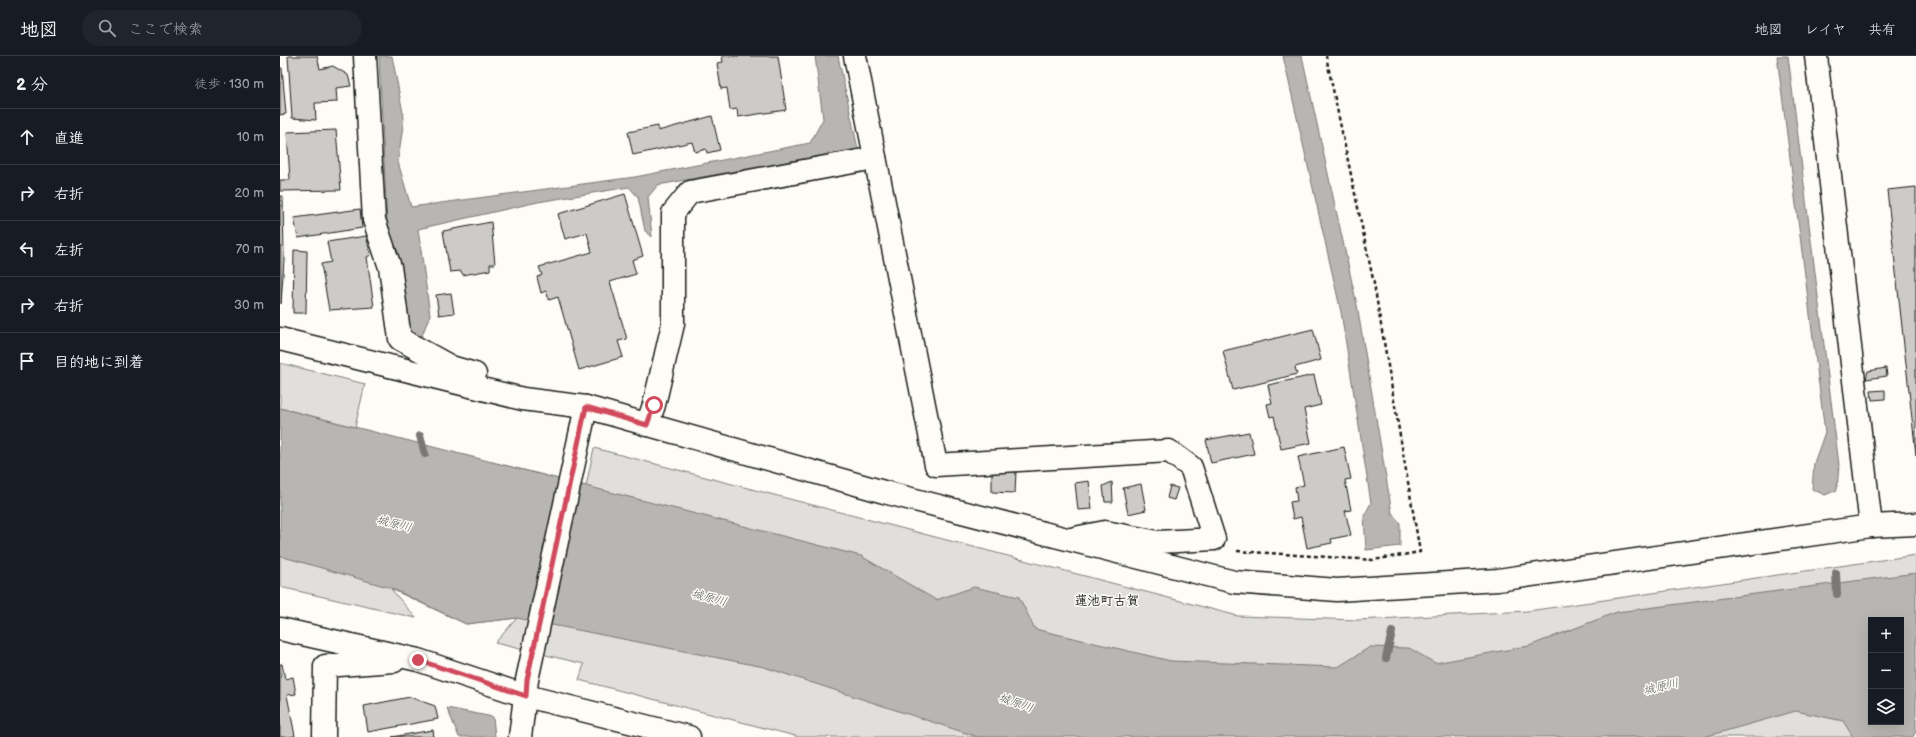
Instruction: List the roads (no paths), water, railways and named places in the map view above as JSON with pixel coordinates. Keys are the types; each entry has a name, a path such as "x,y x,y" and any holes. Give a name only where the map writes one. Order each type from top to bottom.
{"street":[{"path":"365,56 374,220 390,267 400,338 451,367 502,381 523,399"},
{"path":"855,56 936,465 1169,451 1191,467 1214,539 1158,542 1105,532 1068,539"},
{"path":"1816,56 1871,526"},
{"path":"647,425 654,405 672,324 673,213 690,192 875,158"},
{"path":"280,339 585,415 647,425 884,492 1234,582 1337,590 1498,580 1871,526 1916,524"},
{"path":"520,737 527,688 585,415"},
{"path":"280,629 418,660 527,688 689,737"},
{"path":"324,737 325,666 418,660"}],"water":[{"path":"379,56 392,56 404,118 398,162 411,207 635,177 810,143 823,119 815,56 838,56 858,149 658,185 648,197 652,237 645,231 638,197 629,187 538,202 418,229 430,315 421,338 406,329 387,223"},
{"path":"1283,56 1302,56 1357,305 1392,513 1400,523 1400,546 1366,550 1364,516 1371,503 1341,312"},
{"path":"1777,56 1788,56 1839,465 1837,490 1825,495 1812,489 1814,463 1825,432"},
{"name":"城原川","path":"280,408 861,556 936,600 974,587 1019,597 1035,629 1171,661 1338,667 1370,647 1409,648 1435,663 1529,646 1617,612 1916,573 1916,731 1913,737 1853,737 1843,721 1796,711 1704,737 978,737 764,667 517,618 466,624 391,588 280,556"},
{"path":"447,708 493,717 495,737 459,737"}],"waterway":[{"path":"420,436 425,454"},
{"path":"1836,573 1837,594"},
{"path":"1386,658 1392,632"}],"district":[{"name":"蓮池町古賀","path":"1107,601"}]}
